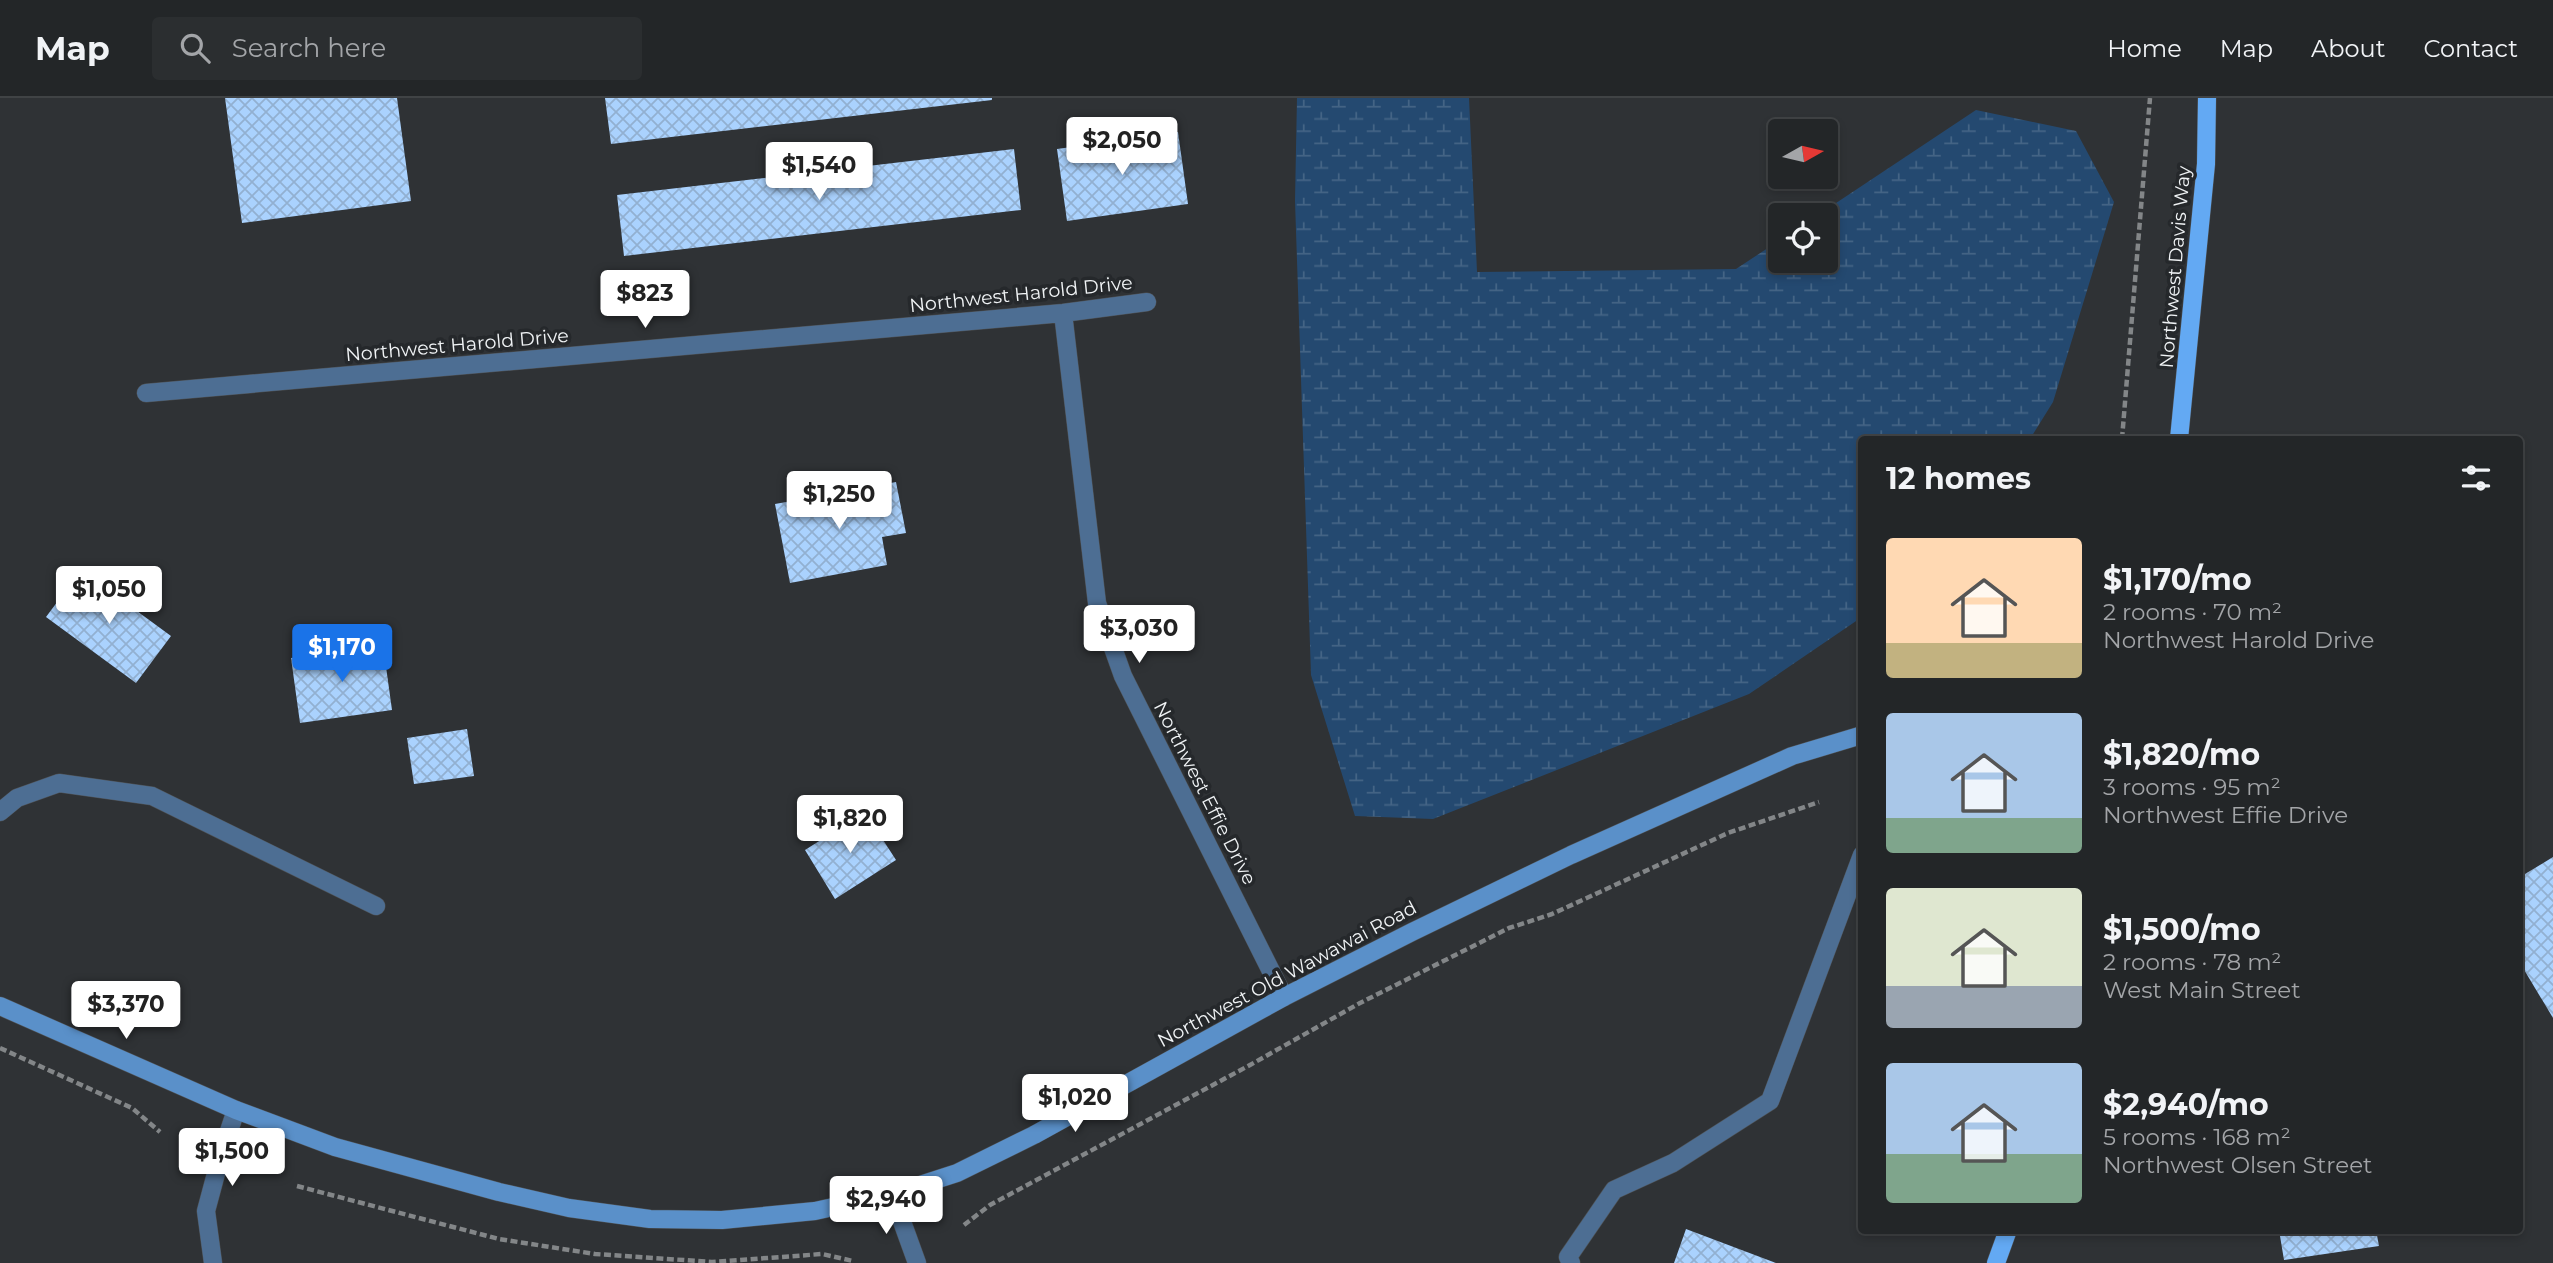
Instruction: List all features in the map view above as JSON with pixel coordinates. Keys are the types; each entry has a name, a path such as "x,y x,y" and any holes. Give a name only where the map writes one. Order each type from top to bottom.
{"main road":[{"name":"Northwest Davis Way","path":"2179,436 2206,164 2207,98"},
{"name":"Northwest Old Wawawai Road","path":"0,1006 236,1111 335,1147 499,1192 569,1208 650,1219 722,1220 815,1211 892,1194 968,1168 1034,1135 1284,997 1412,932 1609,838 1792,757 1858,736"},
{"path":"1996,1263 2007,1234"}],"street":[{"name":"Northwest Harold Drive","path":"146,394 1063,313 1147,302"},
{"name":"Northwest Effie Drive","path":"1063,313 1097,603 1123,676 1284,997"},
{"path":"0,812 18,798 59,783 152,796 376,906"},
{"path":"1571,1263 1568,1257 1614,1190 1672,1163 1770,1101 1858,866"},
{"path":"214,1263 206,1211 236,1111"},
{"path":"892,1194 917,1263"}],"path":[{"path":"2122,436 2150,98"},
{"path":"964,1224 990,1205 1360,1003 1496,934 1552,914 1728,833 1819,802"},
{"path":"0,1048 132,1108 160,1132"}],"green space":[{"path":"1297,98 1469,98 1477,272 1736,269 1768,248 1768,273 1838,273 1836,203 1976,110 2076,131 2114,202 2053,402 2032,436 1858,436 1858,620 1749,694 1433,819 1355,816 1311,675 1295,201"}],"building":[{"path":"225,98 397,98 411,201 242,223"},
{"path":"605,98 992,98 992,100 611,144"},
{"path":"1178,132 1188,204 1067,221 1057,149"},
{"path":"1014,149 1021,210 624,256 617,195"},
{"path":"896,482 906,533 882,537 887,565 790,583 775,504"},
{"path":"81,570 171,636 136,683 46,617"},
{"path":"383,645 392,710 300,723 291,658"},
{"path":"467,729 474,776 414,784 407,738"},
{"path":"865,812 896,860 835,899 805,850"},
{"path":"2553,857 2553,1018 2523,968 2523,875"},
{"path":"1686,1229 1776,1263 1674,1263"},
{"path":"2280,1234 2377,1234 2379,1246 2284,1260"}]}
